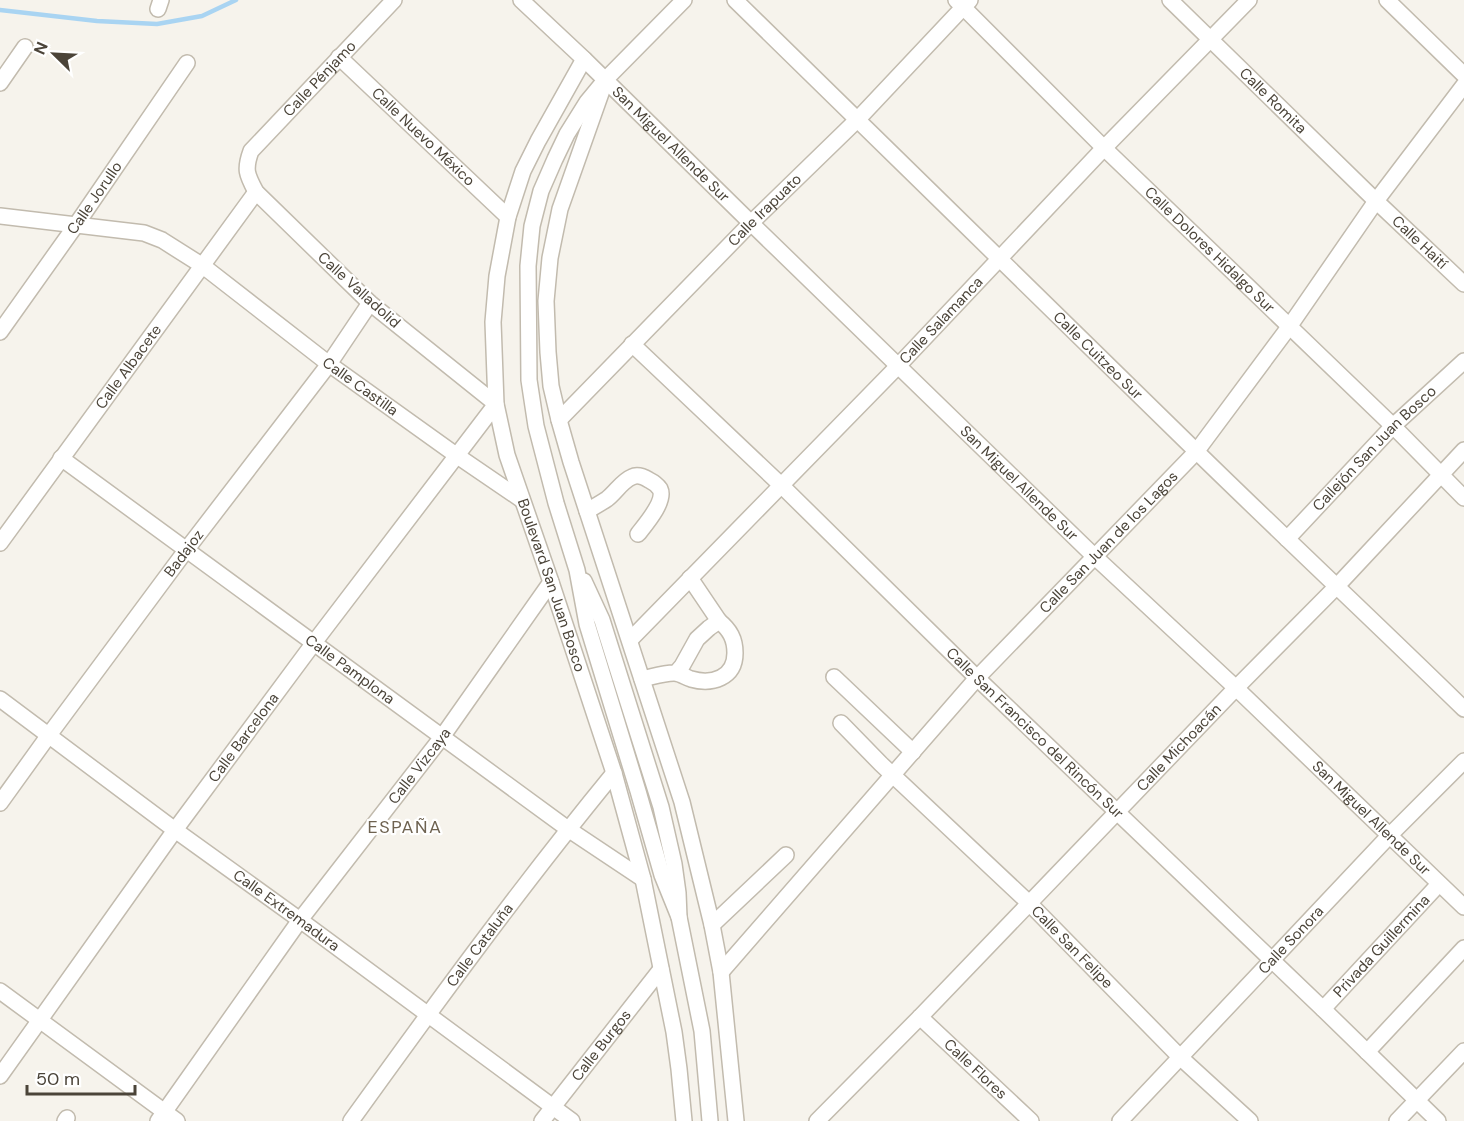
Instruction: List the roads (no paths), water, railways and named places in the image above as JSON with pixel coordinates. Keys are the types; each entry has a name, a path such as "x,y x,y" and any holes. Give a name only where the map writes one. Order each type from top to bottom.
{"street":[{"name":"Calle Pénjamo","path":"248,159 251,151 393,0"},
{"name":"San Miguel Allende Sur","path":"521,0 606,79 1094,556 1236,688 1464,907"},
{"path":"684,0 606,79 587,102 555,159 542,191 532,226 528,266 529,380 536,426 556,503 578,570 587,624 662,875 679,917 702,1031 710,1121"},
{"name":"Calle Cuitzeo Sur","path":"735,0 858,118 998,259 1196,452 1464,709"},
{"name":"Calle Romita","path":"1170,0 1377,201"},
{"name":"Calle Salamanca","path":"630,640 782,486 1104,148 1249,0"},
{"path":"1387,0 1464,75"},
{"name":"Calle Irapuato","path":"558,420 858,118 963,2"},
{"name":"Calle Dolores Hidalgo Sur","path":"963,2 1104,148 1393,426 1464,498"},
{"path":"0,83 25,47"},
{"name":"Calle Nuevo México","path":"339,57 508,217"},
{"name":"Boulevard San Juan Bosco","path":"584,58 523,171 508,217 497,276 493,322 496,404 507,455 614,773 643,879 674,1032 684,1121"},
{"name":"Calle Jorullo","path":"0,332 187,63"},
{"path":"606,79 560,209 550,258 546,301 551,386 558,420 571,462 682,802 721,972 736,1121"},
{"name":"Calle San Juan de los Lagos","path":"721,972 977,678 1196,452 1289,327 1377,201 1464,85"},
{"name":"Calle Valladolid","path":"248,159 247,174 256,192 370,303 496,404"},
{"name":"Calle Albacete","path":"0,543 256,192"},
{"name":"Calle Haití","path":"1377,201 1464,284"},
{"name":"Calle Castilla","path":"0,216 144,233 162,240 203,266 329,364 522,500"},
{"name":"Badajoz","path":"0,803 187,549 329,364 370,303"},
{"name":"Calle San Francisco del Rincón Sur","path":"632,344 782,486 977,678 1438,1121"},
{"name":"Callejón San Juan Bosco","path":"1287,539 1393,426 1464,361"},
{"name":"Calle Barcelona","path":"0,1076 175,830 496,404"},
{"name":"Calle Michoacán","path":"817,1121 1337,586 1464,450"},
{"name":"Calle Pamplona","path":"61,458 568,829 643,879"},
{"path":"587,511 608,498 632,477 640,476 647,479 660,489 661,496 653,514 638,534"},
{"path":"642,680 676,673 692,679 718,680 724,676 735,660 735,645 731,634 719,621 690,578"},
{"name":"Calle Vizcaya","path":"166,1118 300,920 442,737 551,582"},
{"path":"676,673 697,639 719,621"},
{"path":"834,677 913,752"},
{"name":"Calle Extremadura","path":"0,699 572,1121"},
{"name":"Calle San Felipe","path":"841,723 1029,903 1181,1058 1250,1121"},
{"name":"Calle Sonora","path":"1120,1121 1389,836 1464,761"},
{"name":"Calle Cataluña","path":"351,1121 428,1014 568,829 614,773"},
{"path":"712,926 786,855"},
{"name":"Privada Guillermina","path":"1323,1009 1440,884"},
{"path":"1367,1052 1464,948"},
{"name":"Calle Burgos","path":"542,1121 661,969"},
{"path":"0,991 166,1118"},
{"name":"Calle Flores","path":"920,1017 1031,1121"},
{"path":"1397,1121 1464,1052"}],"waterway":[{"path":"0,10 97,21 157,24 202,16 236,0"}],"district":[{"name":"ESPAÑA","path":"405,827"}]}
